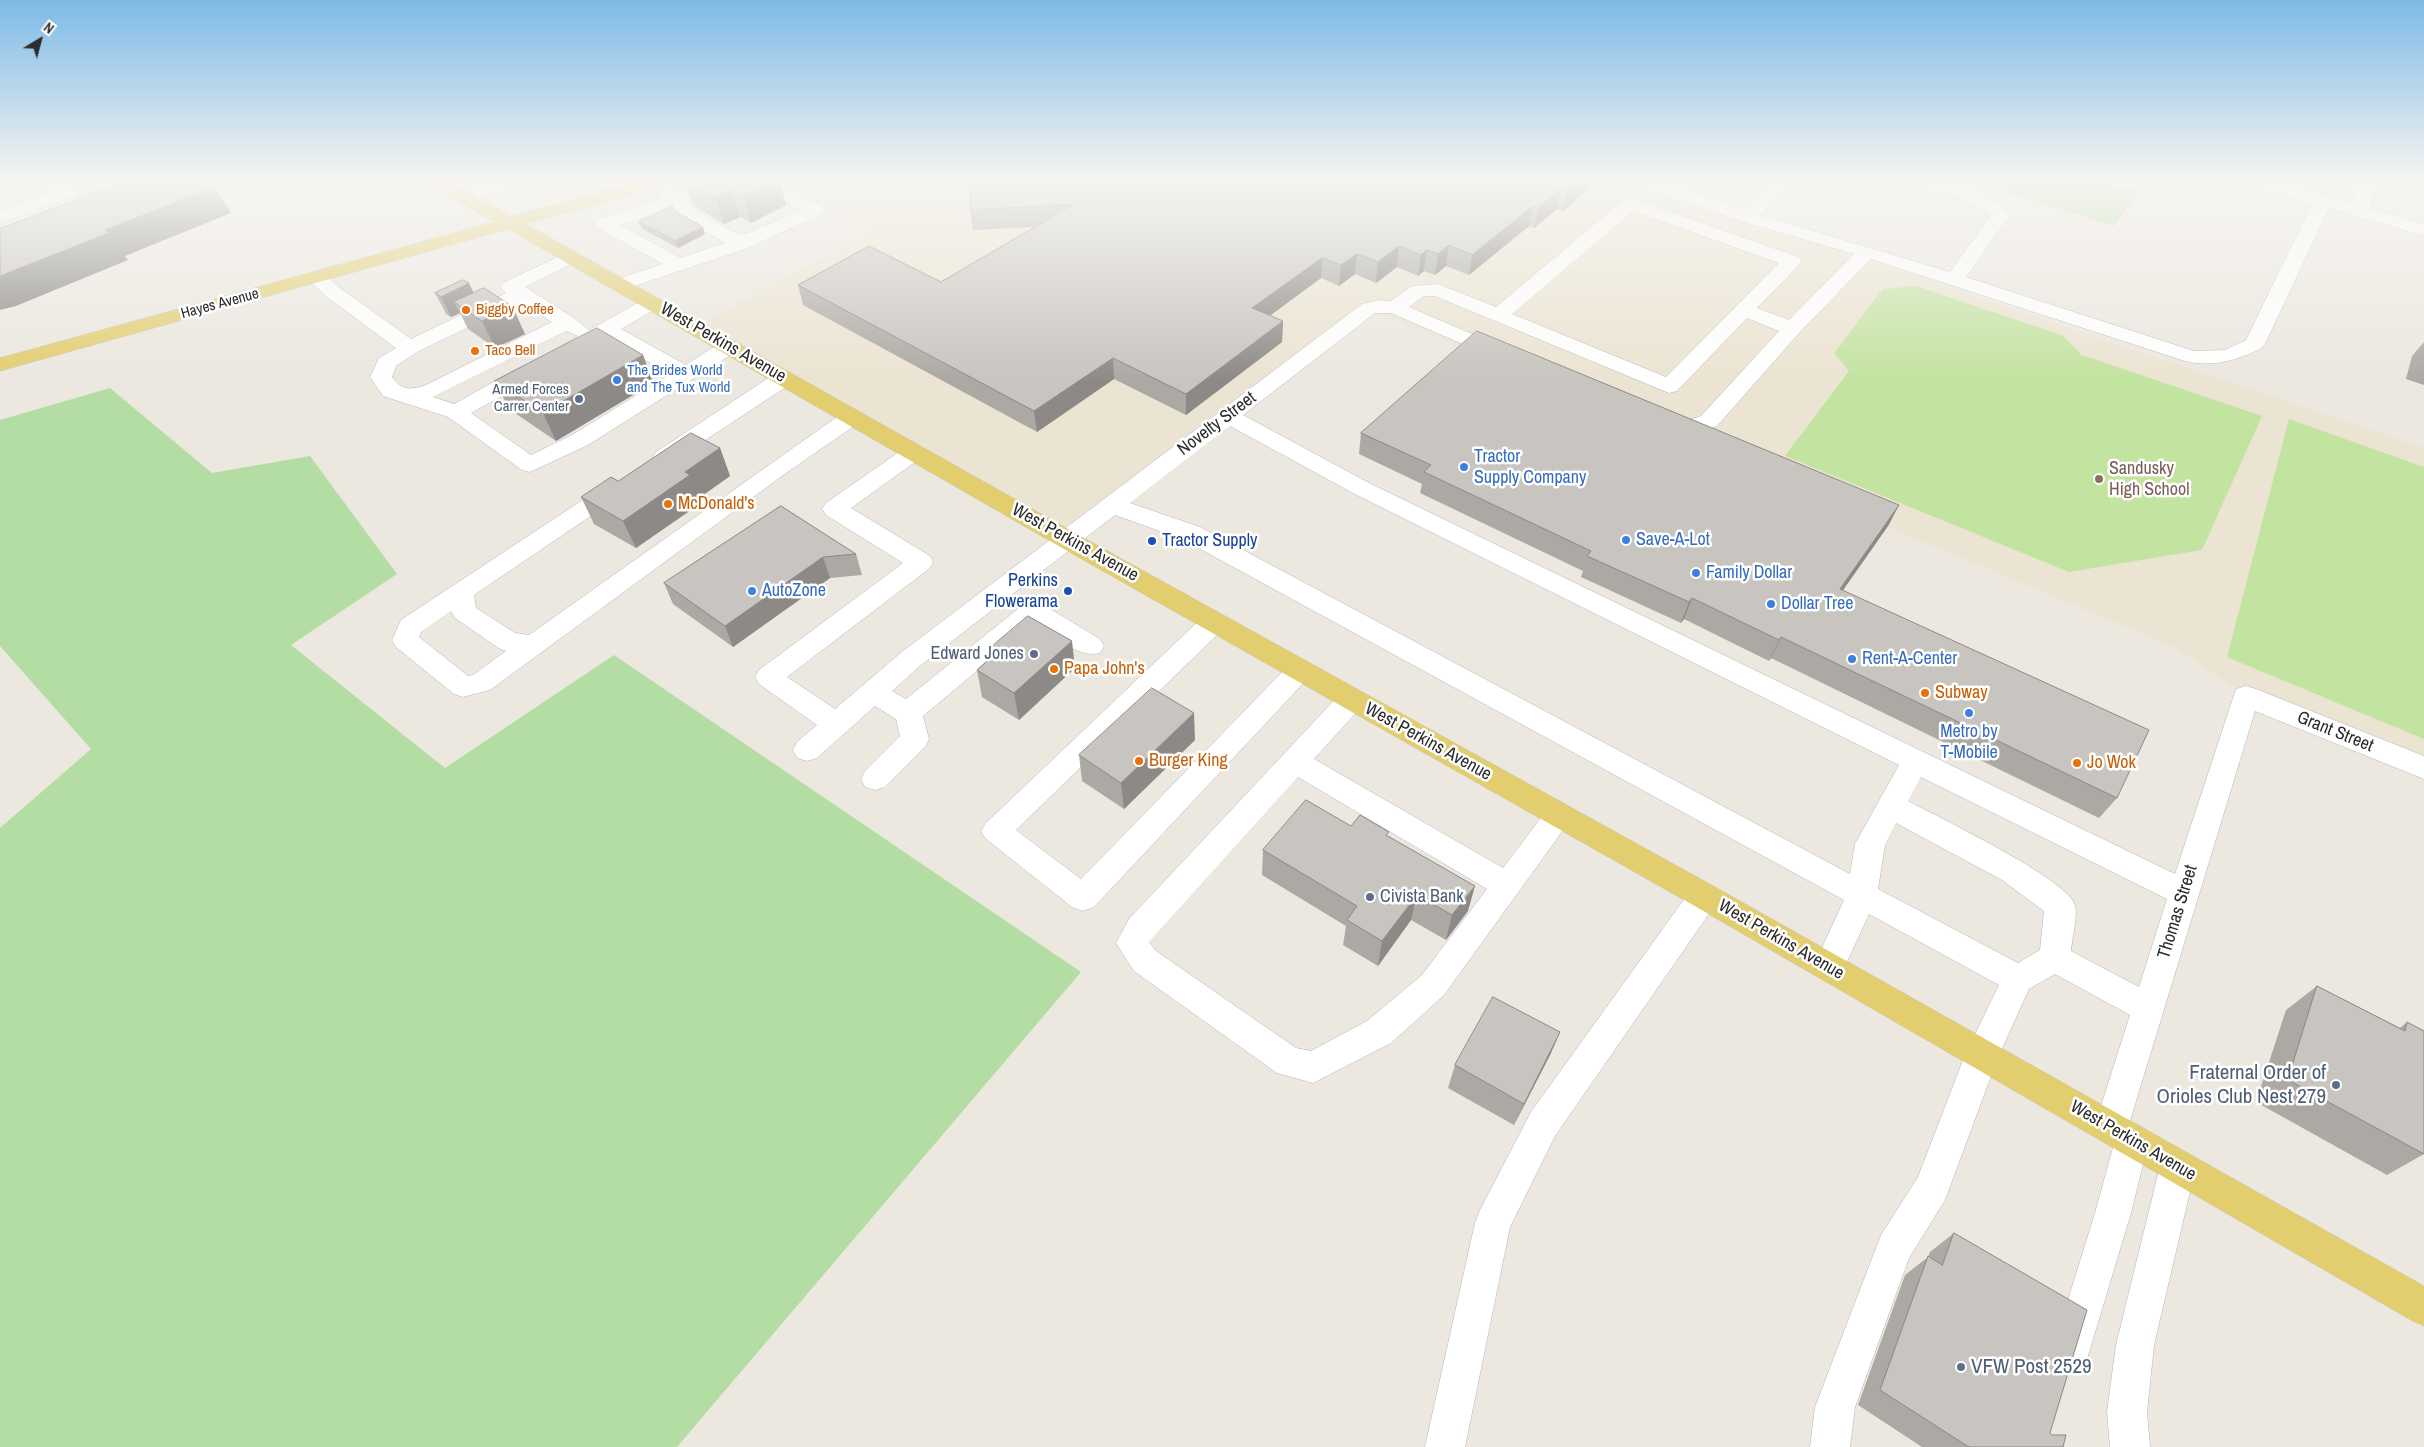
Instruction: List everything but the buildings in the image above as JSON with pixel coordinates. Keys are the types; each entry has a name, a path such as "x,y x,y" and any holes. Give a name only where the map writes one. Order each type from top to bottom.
{"main road":[{"name":"Hayes Avenue","path":"0,365 433,246"},
{"name":"West Perkins Avenue","path":"549,246 1066,539 1704,896 2424,1307"}],"street":[{"path":"644,246 678,264"},
{"path":"619,285 736,246"},
{"path":"1498,316 1581,246"},
{"path":"1395,308 1419,290 1438,290 1669,386 1792,260 1750,246"},
{"path":"1845,246 2192,357 2229,356 2254,344 2302,246"},
{"path":"1954,280 1979,246"},
{"path":"1651,416 1669,424 1696,427 1709,421 1792,329 1867,252"},
{"path":"570,257 510,287 566,322 598,333 686,374"},
{"path":"317,278 330,290 410,348"},
{"path":"520,294 410,348 387,362 381,377 391,391 456,412 530,465 580,440 730,347"},
{"path":"456,412 652,303"},
{"name":"Novelty Street","path":"806,750 952,627 1369,308 1380,306 1395,308"},
{"path":"1395,308 1523,362"},
{"path":"1744,310 1792,329"},
{"path":"408,398 434,390 566,322"},
{"path":"784,378 461,592 410,628 405,640 463,686 481,683 778,468 852,417"},
{"path":"1228,416 1370,492 2184,893"},
{"path":"836,724 768,677 921,562 834,509 914,452"},
{"path":"1110,505 1191,533 2018,979"},
{"path":"461,592 464,612 509,642 533,645"},
{"path":"908,713 1033,610 1091,646"},
{"path":"1214,622 996,831 1084,898 1300,670"},
{"path":"952,627 986,649"},
{"path":"874,692 908,713 915,739 875,779"},
{"name":"Grant Street","path":"2246,696 2424,768"},
{"name":"Thomas Street","path":"2065,1373 2113,1213 2121,1134 2148,1008 2246,696"},
{"path":"1352,699 1140,929 1132,942 1145,961 1288,1062 1313,1067 1379,1032 1433,984 1559,814"},
{"path":"1829,967 1862,895 1870,844 1916,760"},
{"path":"1294,761 1506,885"},
{"path":"1891,806 2013,871 2060,906 2055,958"},
{"path":"1445,1447 1493,1223 1543,1124 1704,896"},
{"path":"1830,1447 1834,1407 1894,1248 1932,1188 1982,1055 2018,979 2055,958"},
{"path":"2055,958 2148,1008"},
{"path":"2130,1447 2127,1412 2135,1345 2178,1166"}],"shaded area":[{"name":"Sandusky High School","path":"844,246 1826,246 2424,448 2424,768 2246,696 2174,647 1369,309 1066,539 695,327"}],"green space":[{"path":"1916,286 2062,335 2082,355 2262,416 2202,550 2069,572 1785,456 1849,371 1834,353 1883,289"},
{"path":"110,388 212,473 310,456 397,574 291,645 445,768 614,655 1081,972 677,1447 0,1447 0,828 91,749 0,646 0,420"},
{"path":"2289,419 2424,467 2424,739 2227,657"}],"place":[{"name":"Biggby Coffee","path":"466,310"},
{"name":"Taco Bell","path":"475,351"},
{"name":"The Brides World and The Tux World","path":"617,380"},
{"name":"Armed Forces Carrer Center","path":"579,399"},
{"name":"Tractor Supply Company","path":"1464,467"},
{"name":"Sandusky High School","path":"2099,479"},
{"name":"McDonald's","path":"668,504"},
{"name":"Save-A-Lot","path":"1626,540"},
{"name":"Tractor Supply","path":"1152,541"},
{"name":"Family Dollar","path":"1696,573"},
{"name":"AutoZone","path":"752,591"},
{"name":"Perkins Flowerama","path":"1068,591"},
{"name":"Dollar Tree","path":"1771,604"},
{"name":"Edward Jones","path":"1034,654"},
{"name":"Rent-A-Center","path":"1852,659"},
{"name":"Papa John's","path":"1054,669"},
{"name":"Subway","path":"1925,693"},
{"name":"Metro by T-Mobile","path":"1969,713"},
{"name":"Burger King","path":"1139,761"},
{"name":"Jo Wok","path":"2077,763"},
{"name":"Civista Bank","path":"1370,897"},
{"name":"Fraternal Order of Orioles Club Nest 279","path":"2336,1085"},
{"name":"VFW Post 2529","path":"1961,1367"}]}
